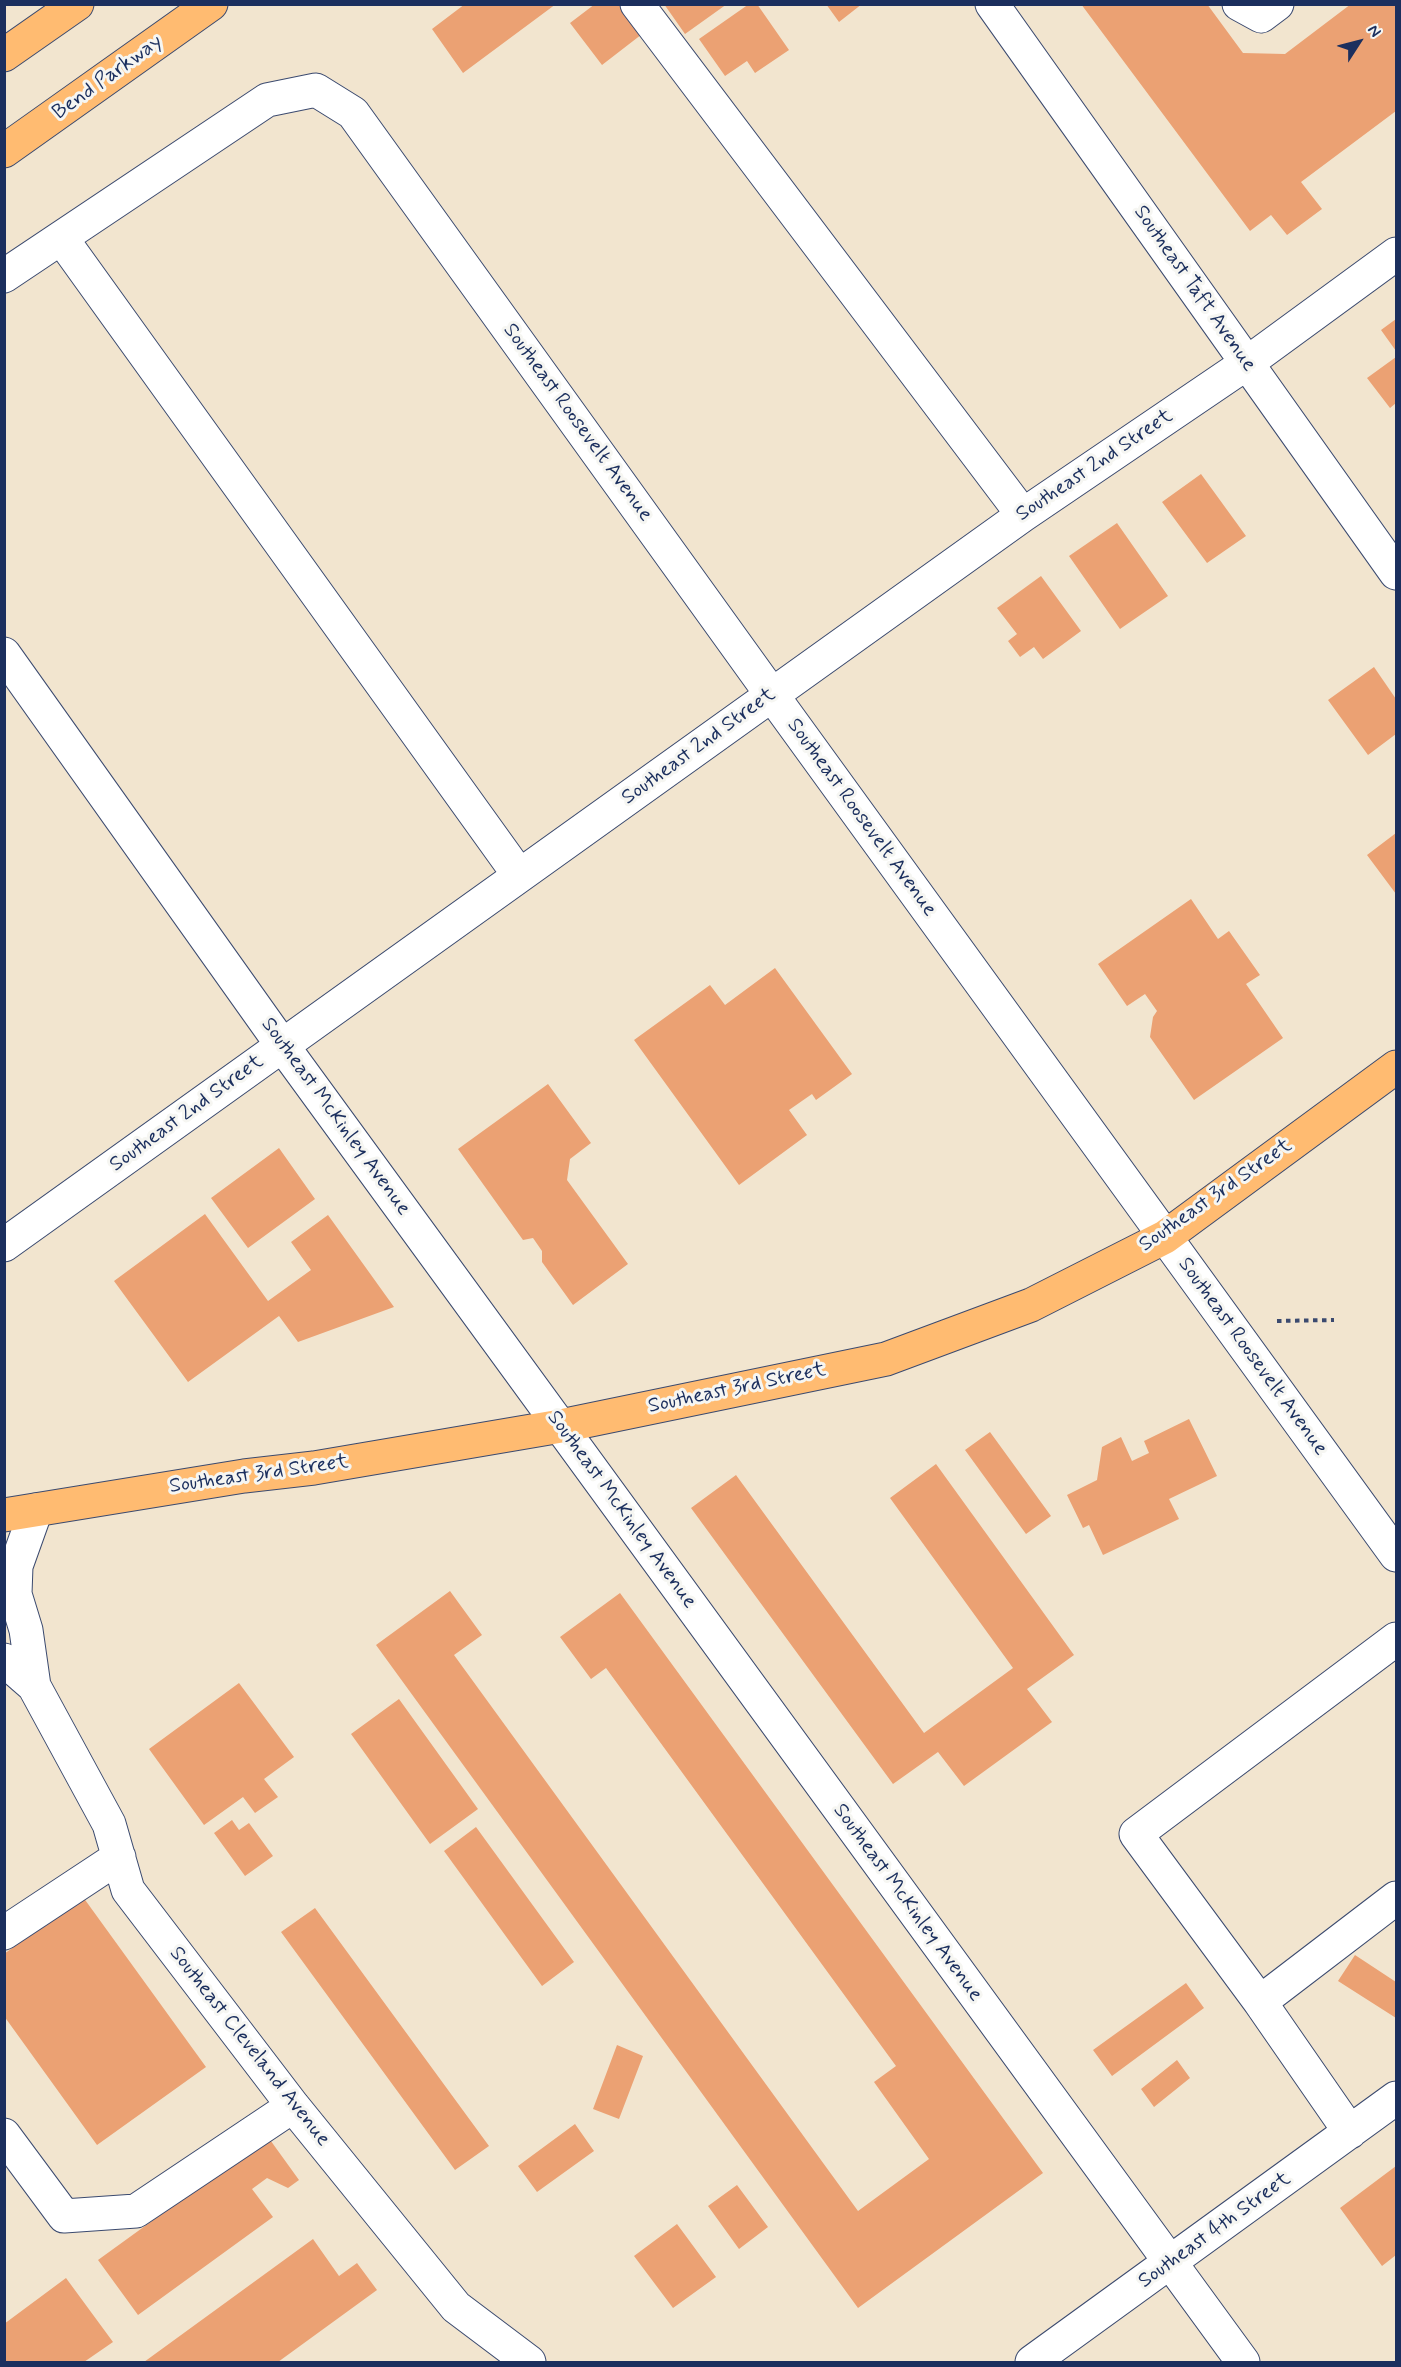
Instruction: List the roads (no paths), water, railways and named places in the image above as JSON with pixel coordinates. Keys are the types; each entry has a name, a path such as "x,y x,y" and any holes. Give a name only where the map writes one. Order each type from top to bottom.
{"main road":[{"path":"4,55 77,4"},
{"name":"Bend Parkway","path":"4,151 211,4"},
{"name":"Southeast 3rd Street","path":"20,1512 244,1476 315,1468 561,1426 886,1359 1031,1305 1165,1237 1396,1067"}],"street":[{"path":"637,4 1023,515"},
{"name":"Southeast Taft Avenue","path":"992,4 1396,573"},
{"path":"1239,4 1260,16 1277,4"},
{"name":"Southeast Roosevelt Avenue","path":"62,239 267,100 316,90 353,113 1396,1556"},
{"path":"4,276 62,239 519,875"},
{"name":"Southeast 2nd Street","path":"4,1245 1023,515 1247,363 1396,254"},
{"name":"Southeast McKinley Avenue","path":"4,654 282,1045 1169,2264 1243,2362"},
{"name":"Southeast Cleveland Avenue","path":"20,1512 15,1594 26,1630 34,1686 109,1824 128,1890 293,2106 456,2307 529,2362"},
{"path":"1350,2132 1260,2002 1136,1834 1396,1639"},
{"name":"Southeast Cleveland Avenue","path":"4,1660 34,1686"},
{"path":"4,1934 118,1857"},
{"path":"1260,2002 1396,1898"},
{"name":"Southeast 4th Street","path":"1032,2362 1396,2098"},
{"path":"4,2135 64,2216 136,2211 293,2106"}]}
